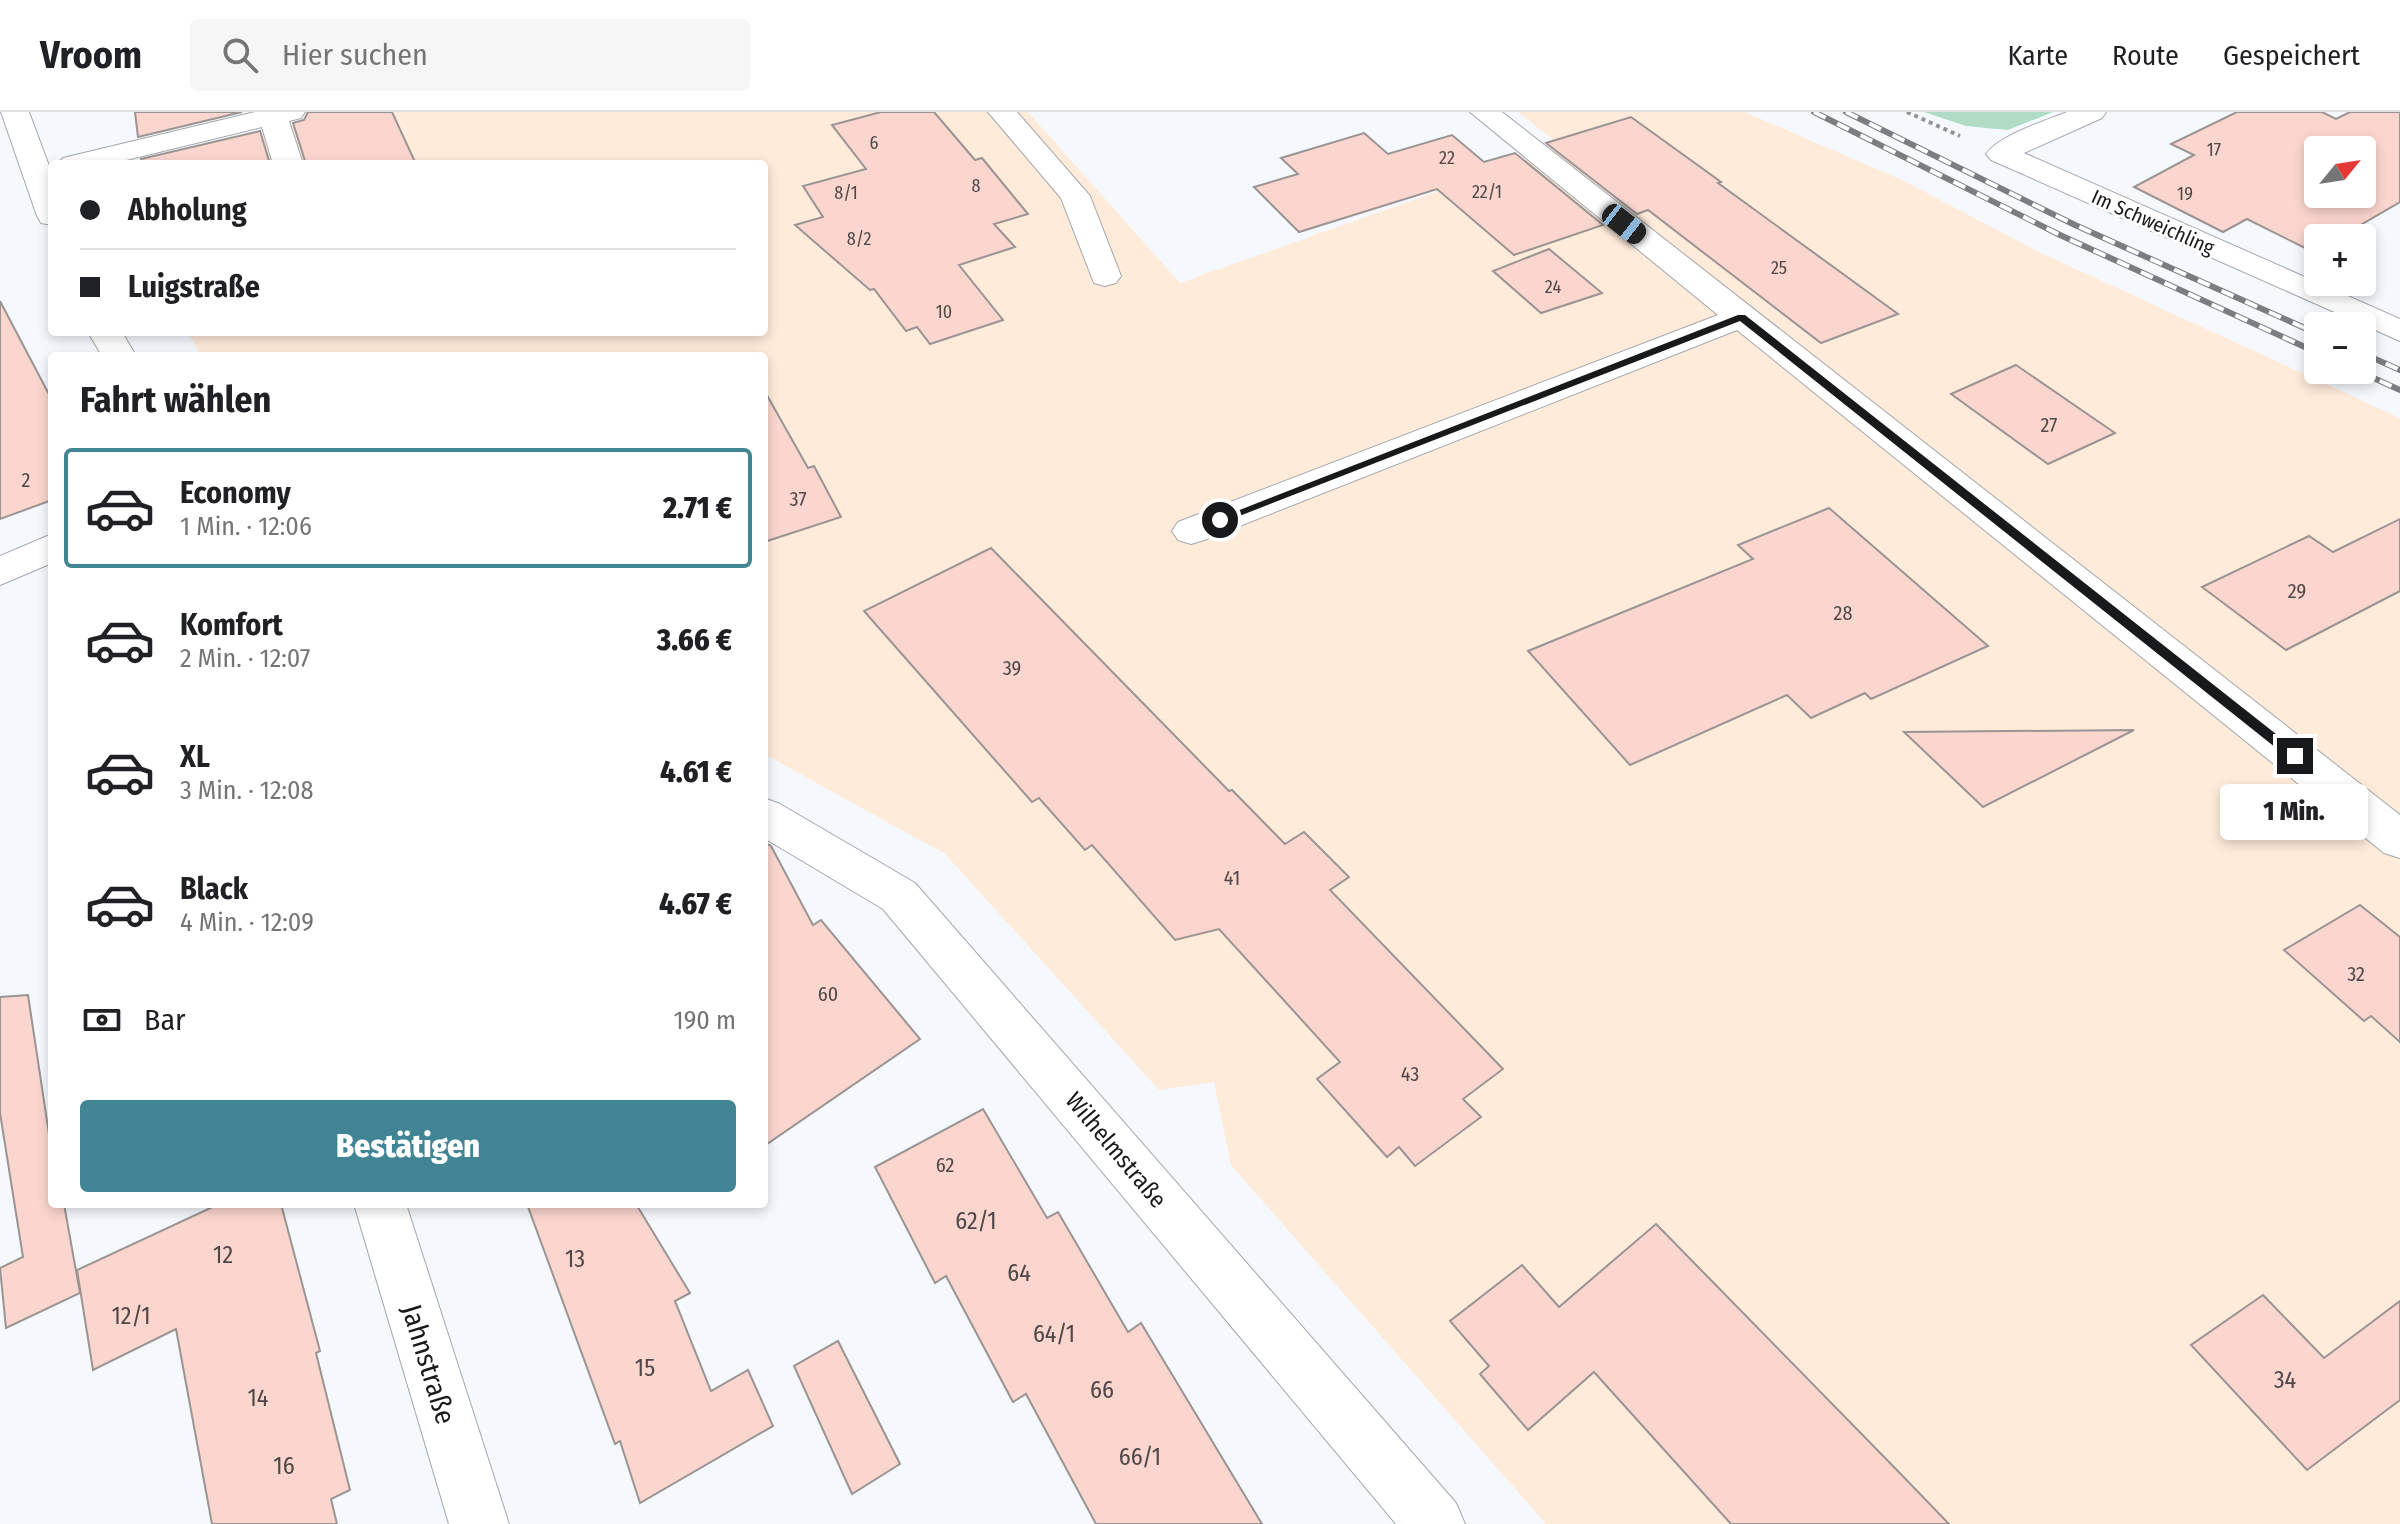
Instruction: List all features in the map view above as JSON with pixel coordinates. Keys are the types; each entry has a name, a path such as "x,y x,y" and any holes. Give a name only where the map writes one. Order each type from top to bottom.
{"street":[{"path":"15,112 29,162 48,207"},
{"path":"1002,112 1075,196 1105,276"},
{"path":"1484,112 2400,840"},
{"path":"2001,154 2040,133 2092,112"},
{"path":"90,160 282,114 288,160"},
{"name":"Im Schweichling","path":"2001,154 2400,331"},
{"path":"1191,531 1742,317"},
{"path":"0,572 48,549"},
{"name":"Wilhelmstraße","path":"768,818 899,896 1435,1524"},
{"name":"Jahnstraße","path":"381,1208 479,1524"}],"path":[{"path":"1907,112 2001,154"}],"shaded area":[{"path":"351,112 1028,112 1180,283 1562,147 1518,112 1745,112 1904,181 2039,252 2304,374 2304,384 2326,384 2400,418 2400,1524 1546,1524 1231,1165 1214,1082 1159,1090 945,854 768,756 768,352 199,352 190,336 768,336 768,160 148,160"}],"green space":[{"path":"1924,112 2053,112 2008,130 1966,126"}],"building":[{"path":"135,112 242,112 138,137"},
{"path":"308,112 392,112 414,160 305,160 293,123 304,120"},
{"path":"881,112 934,112 975,160 982,158 1028,214 994,224 1015,247 959,265 1003,320 930,344 917,327 906,331 874,289 870,290 795,225 823,217 803,186 866,169 832,125"},
{"path":"2237,112 2322,112 2336,119 2350,112 2400,112 2400,202 2362,224 2304,224 2304,248 2247,219 2223,232 2134,187 2194,155 2171,144"},
{"path":"1631,117 1898,314 1821,343 1648,210 1637,214 1546,143"},
{"path":"260,131 269,160 141,160"},
{"path":"1364,133 1388,154 1452,135 1484,162 1515,153 1603,225 1514,255 1437,189 1299,232 1254,187 1298,174 1281,158"},
{"path":"1549,249 1602,293 1541,313 1493,271"},
{"path":"0,301 48,392 48,501 0,519"},
{"path":"2016,365 2115,433 2048,464 1951,394"},
{"path":"768,397 808,468 814,466 841,517 768,541"},
{"path":"1829,508 1988,646 1871,699 1865,693 1811,718 1787,695 1630,765 1528,651 1753,559 1738,545"},
{"path":"2400,519 2400,591 2286,650 2202,587 2309,536 2333,552"},
{"path":"991,548 1285,844 1304,832 1349,877 1330,890 1503,1069 1463,1099 1481,1117 1415,1166 1399,1147 1387,1157 1317,1079 1340,1062 1219,929 1175,940 1092,845 1085,850 1039,798 1032,802 864,611"},
{"path":"2134,730 1983,807 1904,732"},
{"path":"768,844 813,925 821,920 920,1039 768,1143"},
{"path":"2360,905 2400,937 2400,1042 2371,1016 2364,1021 2284,950"},
{"path":"28,995 48,1128 48,1208 65,1208 80,1293 6,1328 0,1268 23,1257 0,1113 0,997"},
{"path":"983,1109 1047,1218 1058,1212 1128,1332 1141,1323 1262,1524 1096,1524 1026,1394 1013,1402 946,1276 935,1283 875,1167"},
{"path":"210,1208 282,1208 320,1351 316,1353 350,1490 331,1499 337,1524 212,1524 176,1329 93,1370 77,1270"},
{"path":"528,1208 638,1208 690,1293 675,1301 711,1391 748,1370 773,1426 640,1503 620,1441 615,1444"},
{"path":"1656,1224 1949,1524 1731,1524 1594,1372 1528,1430 1480,1374 1489,1366 1450,1321 1522,1265 1559,1307"},
{"path":"2263,1295 2324,1358 2400,1301 2400,1400 2307,1470 2191,1345"},
{"path":"838,1341 900,1464 852,1494 794,1366"}],"railway":[{"path":"1814,112 2060,235 2304,347"},
{"path":"1846,112 2075,225 2304,328"},
{"path":"2376,359 2400,370"},
{"path":"2376,379 2400,390"}],"route":[{"path":"1220,520 1742,317 2295,756"}]}
